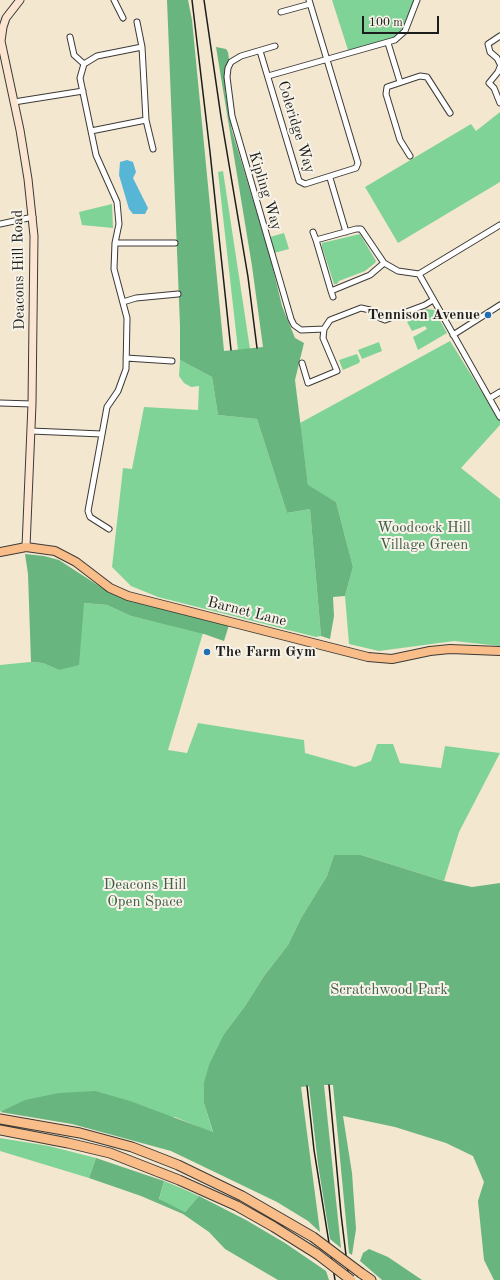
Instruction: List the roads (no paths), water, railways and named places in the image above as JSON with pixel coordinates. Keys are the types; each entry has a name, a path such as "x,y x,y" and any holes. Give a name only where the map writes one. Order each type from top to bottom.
{"highway":[{"path":"0,1119 67,1130 132,1147 178,1165 229,1189 280,1216 313,1237 370,1280"},
{"path":"0,1130 110,1153 179,1180 237,1206 274,1227 316,1254 351,1280"}],"main road":[{"name":"Barnet Lane","path":"0,552 26,547 44,548 66,555 110,588 128,596 368,657 392,659 430,651 450,649 500,651"}],"street":[{"name":"Deacons Hill Road","path":"20,0 6,18 2,35 3,53 14,102 28,179 33,217 35,252 32,404 26,547"},
{"path":"114,0 123,18"},
{"path":"268,76 327,58 395,40 405,31 417,0"},
{"path":"281,12 309,2"},
{"name":"Coleridge Way","path":"260,51 299,181 305,184 354,170 358,163 309,2"},
{"path":"137,22 142,47 146,120 153,149"},
{"path":"500,36 488,44 490,52 496,58 500,66 498,72 489,83 494,88 500,103"},
{"path":"70,37 74,55 84,64"},
{"path":"388,43 400,82"},
{"path":"260,51 275,46"},
{"path":"110,529 90,517 88,511 107,408 124,378 127,318 114,269 115,243 119,224 117,202 96,155 80,78 84,64 97,56 142,47"},
{"name":"Kipling Way","path":"260,51 237,57 230,64 228,84 232,116 291,319 294,325 301,330 324,329"},
{"path":"410,156 400,140 400,126 386,91 387,87 424,75 427,77 450,113"},
{"path":"14,102 83,91"},
{"path":"91,131 146,120"},
{"path":"330,178 346,232"},
{"path":"0,224 33,217"},
{"path":"316,240 361,229 384,263 398,271 418,274 500,225"},
{"path":"313,232 333,297"},
{"path":"115,243 175,243"},
{"path":"331,291 370,275 384,263"},
{"path":"418,274 500,417"},
{"path":"123,302 136,298 178,294"},
{"path":"302,363 308,383 337,371 323,338 324,329 330,320 361,308 370,310 385,320 425,305 432,300"},
{"path":"453,335 500,305"},
{"path":"126,358 172,361"},
{"path":"490,398 500,392"},
{"path":"0,403 32,404"},
{"path":"31,431 102,434"}],"water":[{"path":"127,160 133,162 136,172 133,178 148,208 145,214 133,214 129,209 119,175 120,162"}],"railway":[{"path":"192,0 231,350"},
{"path":"204,0 221,117 248,277 257,348"},
{"path":"329,1085 341,1214 349,1280"},
{"path":"307,1086 314,1150 335,1280"}],"place":[{"name":"Tennison Avenue","path":"488,315"},
{"name":"The Farm Gym","path":"207,652"}],"park label":[{"name":"Woodcock Hill Village Green","path":"424,536"},
{"name":"Deacons Hill Open Space","path":"145,894"},
{"name":"Scratchwood Park","path":"389,990"}]}
